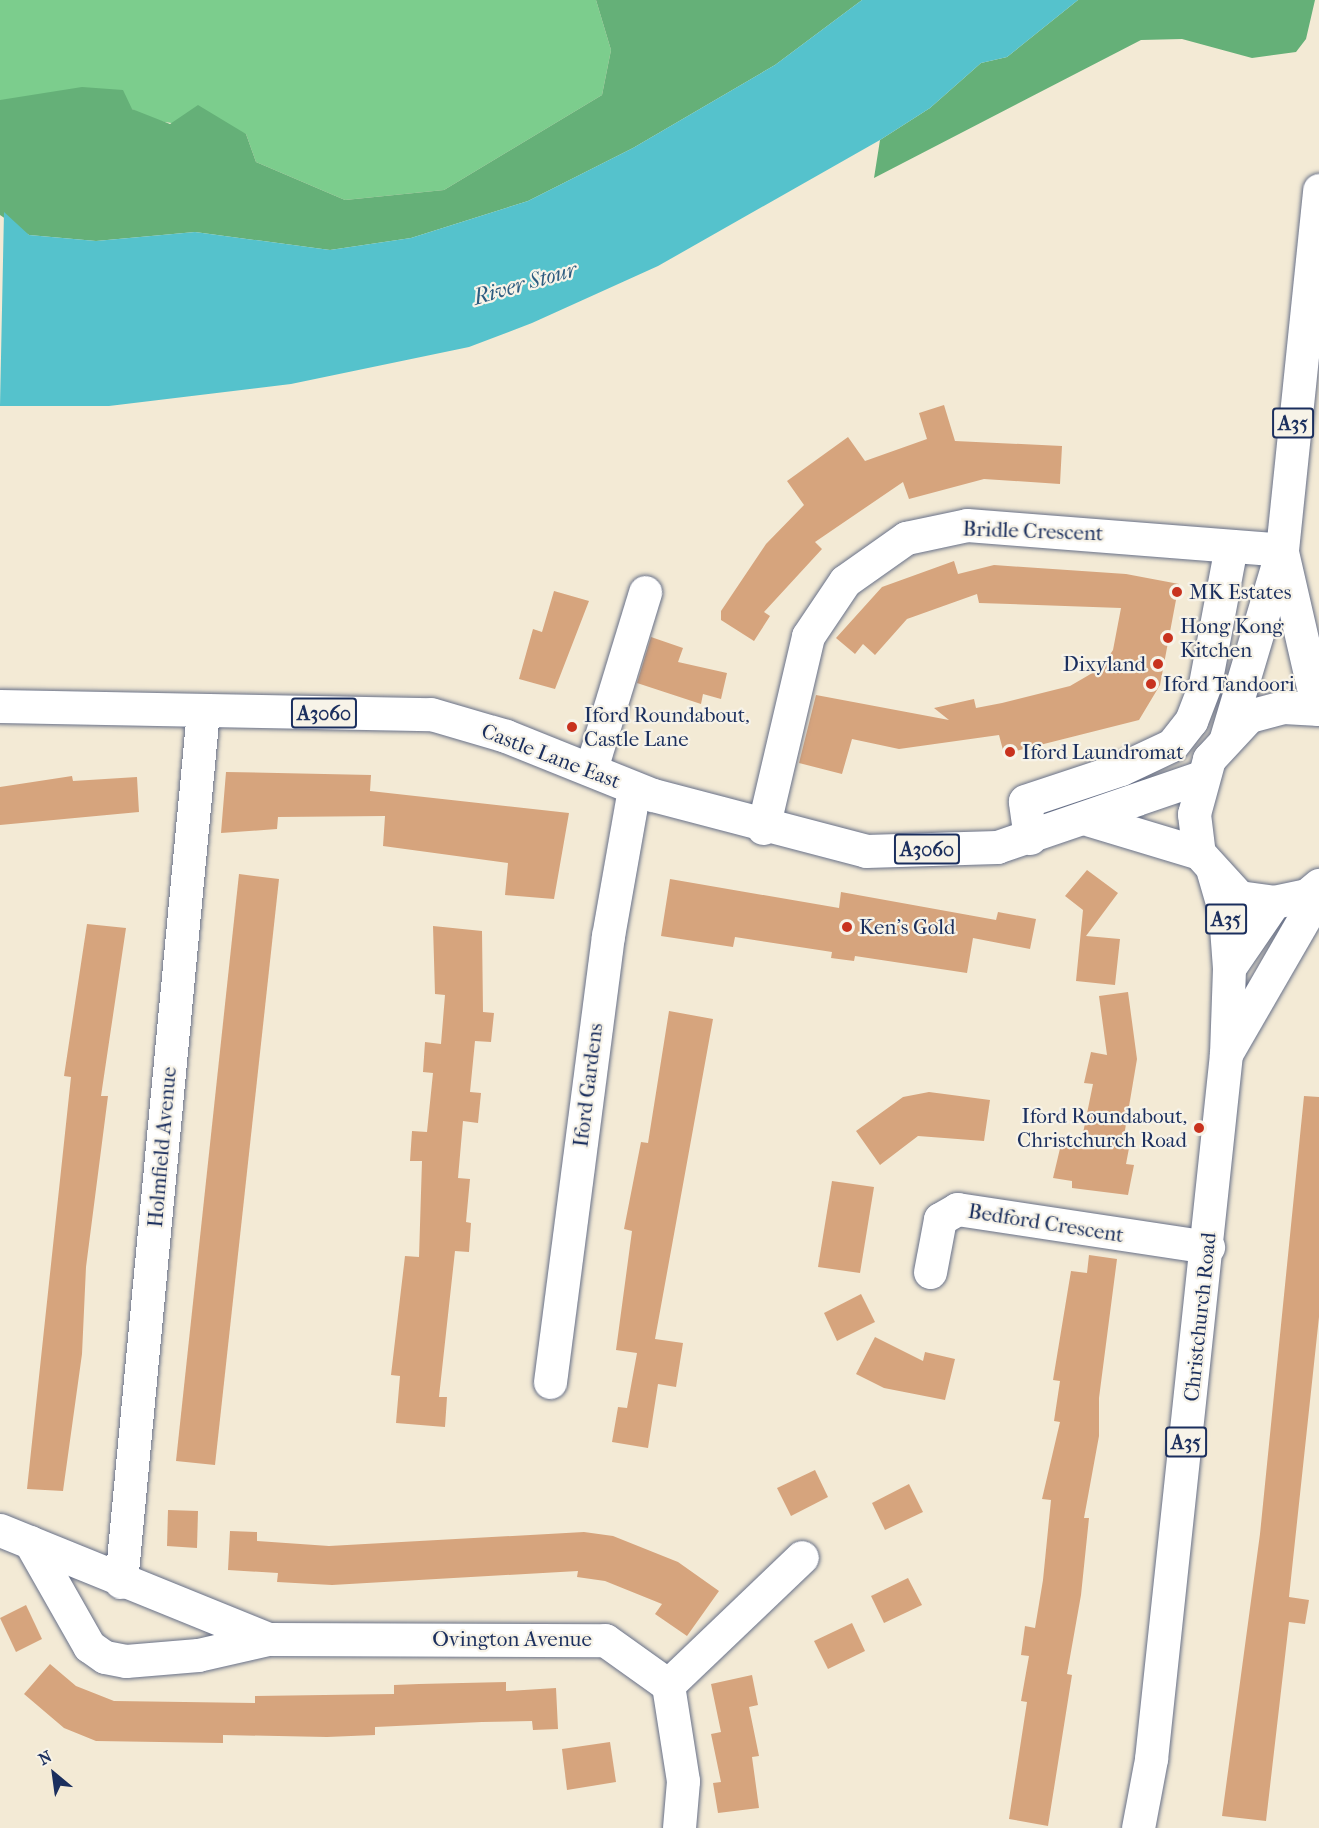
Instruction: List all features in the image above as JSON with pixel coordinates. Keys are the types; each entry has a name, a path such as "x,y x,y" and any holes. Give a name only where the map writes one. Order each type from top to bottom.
{"street":[{"name":"A35","path":"1226,738 1282,550 1312,292 1319,190"},
{"name":"Bridle Crescent","path":"763,828 808,636 845,581 906,538 967,525 1282,550"},
{"path":"1030,838 1025,801 1121,770 1172,745 1191,721 1204,684 1231,546"},
{"name":"A35","path":"1282,550 1318,709"},
{"path":"591,769 645,592"},
{"name":"Castle Lane East","path":"0,706 203,712 430,714 591,769 634,788 763,828 866,851 996,848 1090,820 1203,777"},
{"path":"1226,738 1250,716 1283,707 1318,709"},
{"name":"Holmfield Avenue","path":"121,1582 203,712"},
{"name":"Christchurch Road","path":"1138,1828 1151,1759 1208,1247 1226,1054 1229,968 1226,913 1206,863 1194,814 1203,777 1226,738"},
{"name":"Iford Gardens","path":"550,1382 608,936 634,788"},
{"path":"1090,820 1206,863 1239,897 1274,902 1306,895 1319,885"},
{"name":"Christchurch Road","path":"1226,1054 1319,893"},
{"name":"A35","path":"1229,968 1274,902"},
{"name":"Bedford Crescent","path":"930,1272 940,1219 957,1209 1208,1247"},
{"name":"Ovington Avenue","path":"0,1530 121,1582 268,1639"},
{"name":"Ovington Avenue","path":"30,1542 89,1646 105,1656 126,1661 198,1655 268,1639 604,1640 668,1685"},
{"path":"680,1828 683,1781 668,1685 802,1557"}],"green space":[{"path":"0,0 596,0 611,50 602,95 444,190 345,200 256,162 246,134 151,120 132,109 0,100"},
{"path":"596,0 862,0 775,65 633,148 528,201 411,238 330,250 195,232 96,241 29,235 0,215 0,100 82,87 123,90 132,109 170,124 198,105 246,134 256,162 345,200 444,190 602,95 611,50"},
{"path":"1078,0 1315,0 1306,39 1296,52 1252,58 1182,39 1141,40 874,178 880,140 930,108 981,63 1007,57"}],"water":[{"name":"River Stour","path":"862,0 1078,0 1007,57 981,63 930,108 880,140 658,266 532,323 469,347 291,384 109,406 0,406 4,212 29,235 96,241 195,232 330,250 411,238 528,201 633,148 775,65"}],"building":[{"path":"944,405 955,441 1062,446 1060,484 984,479 909,499 903,482 815,542 822,549 764,612 770,616 754,641 721,620 721,611 766,544 804,505 787,481 848,437 865,461 927,439 919,413"},
{"path":"954,561 958,574 994,565 1126,574 1179,584 1160,685 1139,720 1004,754 999,735 899,749 852,739 842,774 799,763 816,695 949,720 934,708 974,699 976,708 1070,686 1101,668 1113,650 1121,608 979,603 977,594 907,619 875,655 863,644 855,654 836,638 882,587"},
{"path":"554,591 589,601 555,689 519,679 533,629 542,632"},
{"path":"651,637 683,648 678,662 727,673 721,699 703,694 701,704 637,683"},
{"path":"226,772 371,775 370,791 569,813 554,899 505,895 508,863 383,846 385,816 278,817 277,829 221,833"},
{"path":"72,776 73,781 137,777 139,812 0,825 0,787"},
{"path":"1087,870 1118,893 1086,936 1120,939 1115,985 1076,981 1083,910 1065,896"},
{"path":"239,874 279,879 215,1465 176,1461"},
{"path":"670,879 839,908 841,892 996,920 998,912 1036,919 1030,949 973,938 967,973 855,956 854,961 831,958 832,952 735,937 733,947 661,936"},
{"path":"87,924 126,928 101,1096 108,1096 86,1267 82,1354 63,1491 27,1489 71,1077 64,1076"},
{"path":"433,926 482,931 483,1012 494,1013 491,1042 475,1041 470,1092 481,1093 478,1123 463,1121 458,1178 470,1179 466,1222 471,1223 469,1252 455,1251 439,1397 447,1397 445,1427 396,1423 400,1376 391,1375 405,1256 419,1257 422,1161 410,1161 412,1131 427,1132 433,1073 423,1072 425,1042 441,1044 445,995 435,994"},
{"path":"1128,992 1137,1059 1123,1142 1130,1143 1126,1164 1134,1165 1128,1195 1072,1188 1072,1181 1053,1178 1062,1140 1081,1143 1093,1084 1084,1083 1091,1052 1107,1055 1099,996"},
{"path":"669,1011 713,1019 655,1339 683,1343 676,1387 658,1384 648,1448 612,1442 618,1407 627,1408 637,1353 616,1350 632,1231 624,1229 641,1142 648,1143"},
{"path":"929,1092 990,1100 984,1141 918,1136 880,1165 856,1131 903,1097"},
{"path":"1304,1096 1319,1097 1319,1317 1289,1597 1309,1600 1305,1624 1289,1622 1266,1821 1222,1816 1260,1534"},
{"path":"832,1181 874,1187 860,1273 818,1267"},
{"path":"1089,1255 1117,1259 1099,1398 1099,1436 1084,1518 1089,1518 1081,1595 1067,1674 1072,1675 1048,1826 1009,1819 1027,1702 1021,1701 1029,1656 1021,1655 1025,1626 1035,1628 1043,1580 1051,1500 1042,1499 1060,1422 1054,1421 1060,1381 1053,1380 1071,1271 1087,1273"},
{"path":"861,1294 875,1322 837,1341 824,1313"},
{"path":"875,1337 923,1361 925,1352 955,1359 945,1400 884,1388 856,1374"},
{"path":"815,1470 828,1497 791,1516 777,1488"},
{"path":"909,1484 923,1512 885,1530 872,1503"},
{"path":"168,1510 198,1511 197,1548 167,1546"},
{"path":"230,1531 257,1532 257,1541 329,1546 584,1532 613,1536 678,1562 719,1591 687,1636 655,1614 662,1604 605,1581 577,1577 578,1571 332,1585 277,1582 278,1573 228,1570"},
{"path":"908,1578 922,1605 884,1623 871,1596"},
{"path":"26,1605 42,1639 16,1652 0,1618"},
{"path":"852,1623 865,1651 828,1669 814,1641"},
{"path":"50,1664 76,1686 114,1701 255,1703 255,1696 394,1694 394,1685 419,1684 506,1682 506,1691 556,1688 558,1729 533,1730 532,1721 482,1722 375,1727 375,1735 327,1737 223,1735 223,1743 96,1741 64,1728 24,1694"},
{"path":"752,1675 758,1705 749,1707 759,1756 752,1757 759,1808 718,1813 713,1783 721,1782 711,1734 721,1732 711,1684"},
{"path":"610,1742 616,1782 567,1790 562,1749"}],"place":[{"name":"MK Estates","path":"1177,592"},
{"name":"Hong Kong Kitchen","path":"1168,638"},
{"name":"Dixyland","path":"1158,664"},
{"name":"Iford Tandoori","path":"1151,684"},
{"name":"Iford Roundabout, Castle Lane","path":"572,727"},
{"name":"Iford Laundromat","path":"1010,752"},
{"name":"Ken's Gold","path":"847,927"},
{"name":"Iford Roundabout, Christchurch Road","path":"1199,1128"}]}
